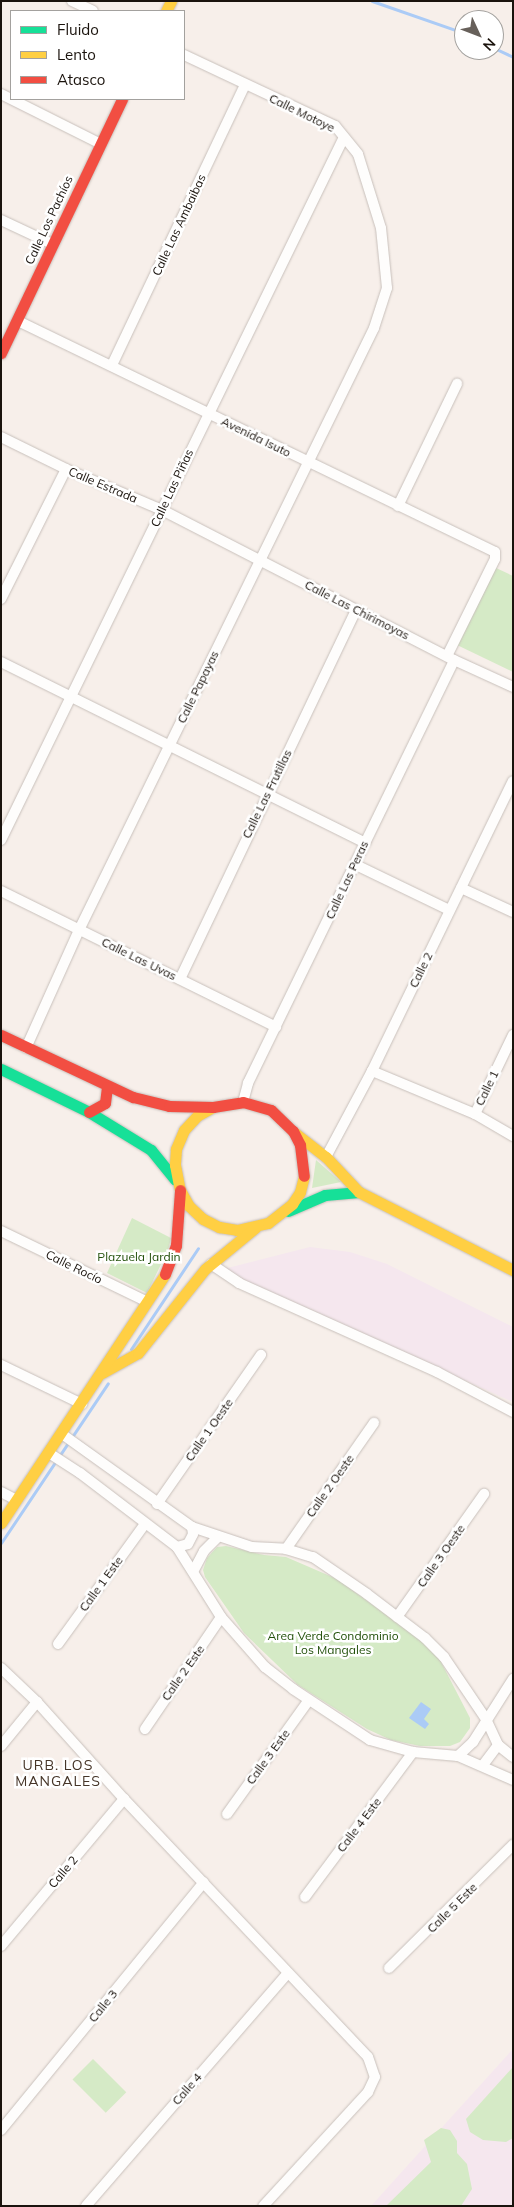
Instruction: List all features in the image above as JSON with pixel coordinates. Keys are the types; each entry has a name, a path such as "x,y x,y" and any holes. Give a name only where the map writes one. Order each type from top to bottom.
{"main road":[{"name":"Calle Los Pachíos","path":"2,349 18,321 52,244 122,100"},
{"path":"1,1035 107,1086 169,1106 213,1107 243,1102 271,1110 293,1131 326,1157 359,1192 513,1270"},
{"path":"1,1069 89,1112 151,1150 179,1187 189,1206 211,1223 237,1230 255,1228"},
{"path":"89,1112 105,1103 107,1086"},
{"path":"1,1523 17,1500 56,1457 68,1439 82,1404 165,1273 176,1246 179,1187 176,1149 184,1130 197,1116 213,1107"},
{"path":"279,1215 300,1192 304,1174 300,1145 293,1131"},
{"path":"102,1373 138,1354 211,1264 255,1228 324,1195 359,1192"}],"street":[{"path":"72,1 91,10"},
{"name":"Calle Motoye","path":"185,55 335,126 358,154 381,228 387,288 374,328"},
{"name":"Calle Las Ambaibas","path":"112,365 245,85"},
{"path":"13,100 101,144"},
{"name":"Calle Las Piñas","path":"1,840 73,697 207,414 344,137"},
{"path":"1,220 52,244"},
{"name":"Avenida Isuto","path":"18,321 495,552"},
{"name":"Calle Papayas","path":"26,1048 79,930 374,328"},
{"path":"398,506 457,384"},
{"name":"Calle Estrada","path":"1,437 66,470 162,510 260,560"},
{"path":"1,599 66,470"},
{"name":"Calle Las Peras","path":"243,1102 248,1083 356,865 451,658 495,559 495,552"},
{"name":"Calle Las Chirimoyas","path":"260,560 451,658"},
{"name":"Calle Las Frutillas","path":"180,979 266,794 356,610"},
{"path":"451,658 513,686"},
{"path":"1,662 365,843"},
{"name":"Calle 2","path":"326,1157 372,1071 513,781"},
{"path":"356,865 449,910"},
{"path":"461,888 513,912"},
{"name":"Calle Las Uvas","path":"1,891 276,1027"},
{"name":"Calle 1","path":"475,1114 513,1035"},
{"path":"372,1071 475,1114 513,1136"},
{"name":"Calle Rocío","path":"1,1231 148,1302"},
{"path":"211,1264 240,1283 437,1372 513,1412"},
{"name":"Calle 1 Oeste","path":"157,1504 260,1355"},
{"path":"1,1365 82,1404"},
{"name":"Calle 2 Oeste","path":"286,1549 374,1423"},
{"path":"68,1439 192,1527 217,1538 252,1547 286,1549 313,1558 331,1568 398,1617 444,1657 486,1719 498,1745 513,1757"},
{"path":"56,1457 177,1548 194,1570 221,1617 265,1667 309,1700 370,1740 413,1752 458,1756 483,1765 513,1780"},
{"path":"1,1492 17,1500"},
{"name":"Calle 3 Oeste","path":"398,1617 484,1494"},
{"name":"Calle 1 Este","path":"58,1644 145,1524"},
{"path":"177,1548 188,1544 193,1534 192,1527"},
{"path":"194,1570 204,1551 217,1538"},
{"name":"Calle 2 Este","path":"145,1729 221,1617"},
{"path":"1,1668 37,1702 124,1799 368,2058 375,2077 368,2092 263,2206"},
{"path":"458,1756 473,1742 513,1679"},
{"name":"Calle 3 Este","path":"227,1814 309,1700"},
{"path":"1,1746 37,1702"},
{"path":"483,1765 498,1745"},
{"name":"Calle 4 Este","path":"305,1897 413,1752"},
{"name":"Calle 2","path":"1,1946 124,1799"},
{"name":"Calle 5 Este","path":"389,1968 513,1846"},
{"name":"Calle 3","path":"1,2130 204,1882"},
{"name":"Calle 4","path":"86,2206 288,1973"}],"shaded area":[{"path":"310,1247 350,1252 387,1264 513,1327 513,1402 220,1270"},
{"path":"513,2049 513,2206 371,2206 445,2124"}],"green space":[{"path":"494,567 513,576 513,672 457,645"},
{"path":"316,1160 341,1182 312,1188"},
{"name":"Plazuela Jardin","path":"132,1218 171,1238 168,1250 147,1293 107,1273"},
{"name":"Area Verde Condominio Los Mangales","path":"226,1546 264,1555 286,1557 337,1579 420,1639 440,1660 470,1718 470,1728 460,1742 450,1746 420,1746 391,1740 367,1729 298,1685 244,1633 205,1577 203,1570 207,1558 217,1547"},
{"path":"93,2059 126,2092 106,2113 72,2080"},
{"path":"513,2067 513,2138 506,2142 483,2140 470,2132 466,2119"},
{"path":"441,2128 450,2130 457,2141 457,2153 467,2164 472,2189 461,2206 386,2206 431,2162 424,2140"}],"water":[{"path":"421,1702 431,1709 424,1719 429,1724 425,1729 409,1718"}],"waterway":[{"path":"372,1 454,30"},
{"path":"504,53 513,57"},
{"path":"131,1349 198,1248"},
{"path":"1,1543 108,1383"}],"traffic: fast":[{"path":"1,1069 89,1112 151,1150 175,1180"},
{"path":"288,1211 325,1195 359,1192"}],"traffic: slow":[{"path":"166,10 171,1"},
{"path":"213,1107 197,1116 184,1130 176,1149 175,1165 180,1190 189,1206 203,1219 219,1227 237,1230 268,1223 292,1204 300,1192 304,1176"},
{"path":"295,1133 326,1157 359,1192 513,1270"},
{"path":"102,1373 138,1353 205,1269 255,1228"},
{"path":"1,1523 165,1274"}],"traffic: jam":[{"path":"1,353 122,100"},
{"path":"1,1035 133,1097 169,1106 213,1107 243,1102 271,1110 293,1131 300,1145 304,1176"},
{"path":"89,1112 105,1103 107,1087"},
{"path":"165,1274 176,1245 180,1190"}],"district":[{"name":"URB. LOS MANGALES","path":"58,1774"}]}
